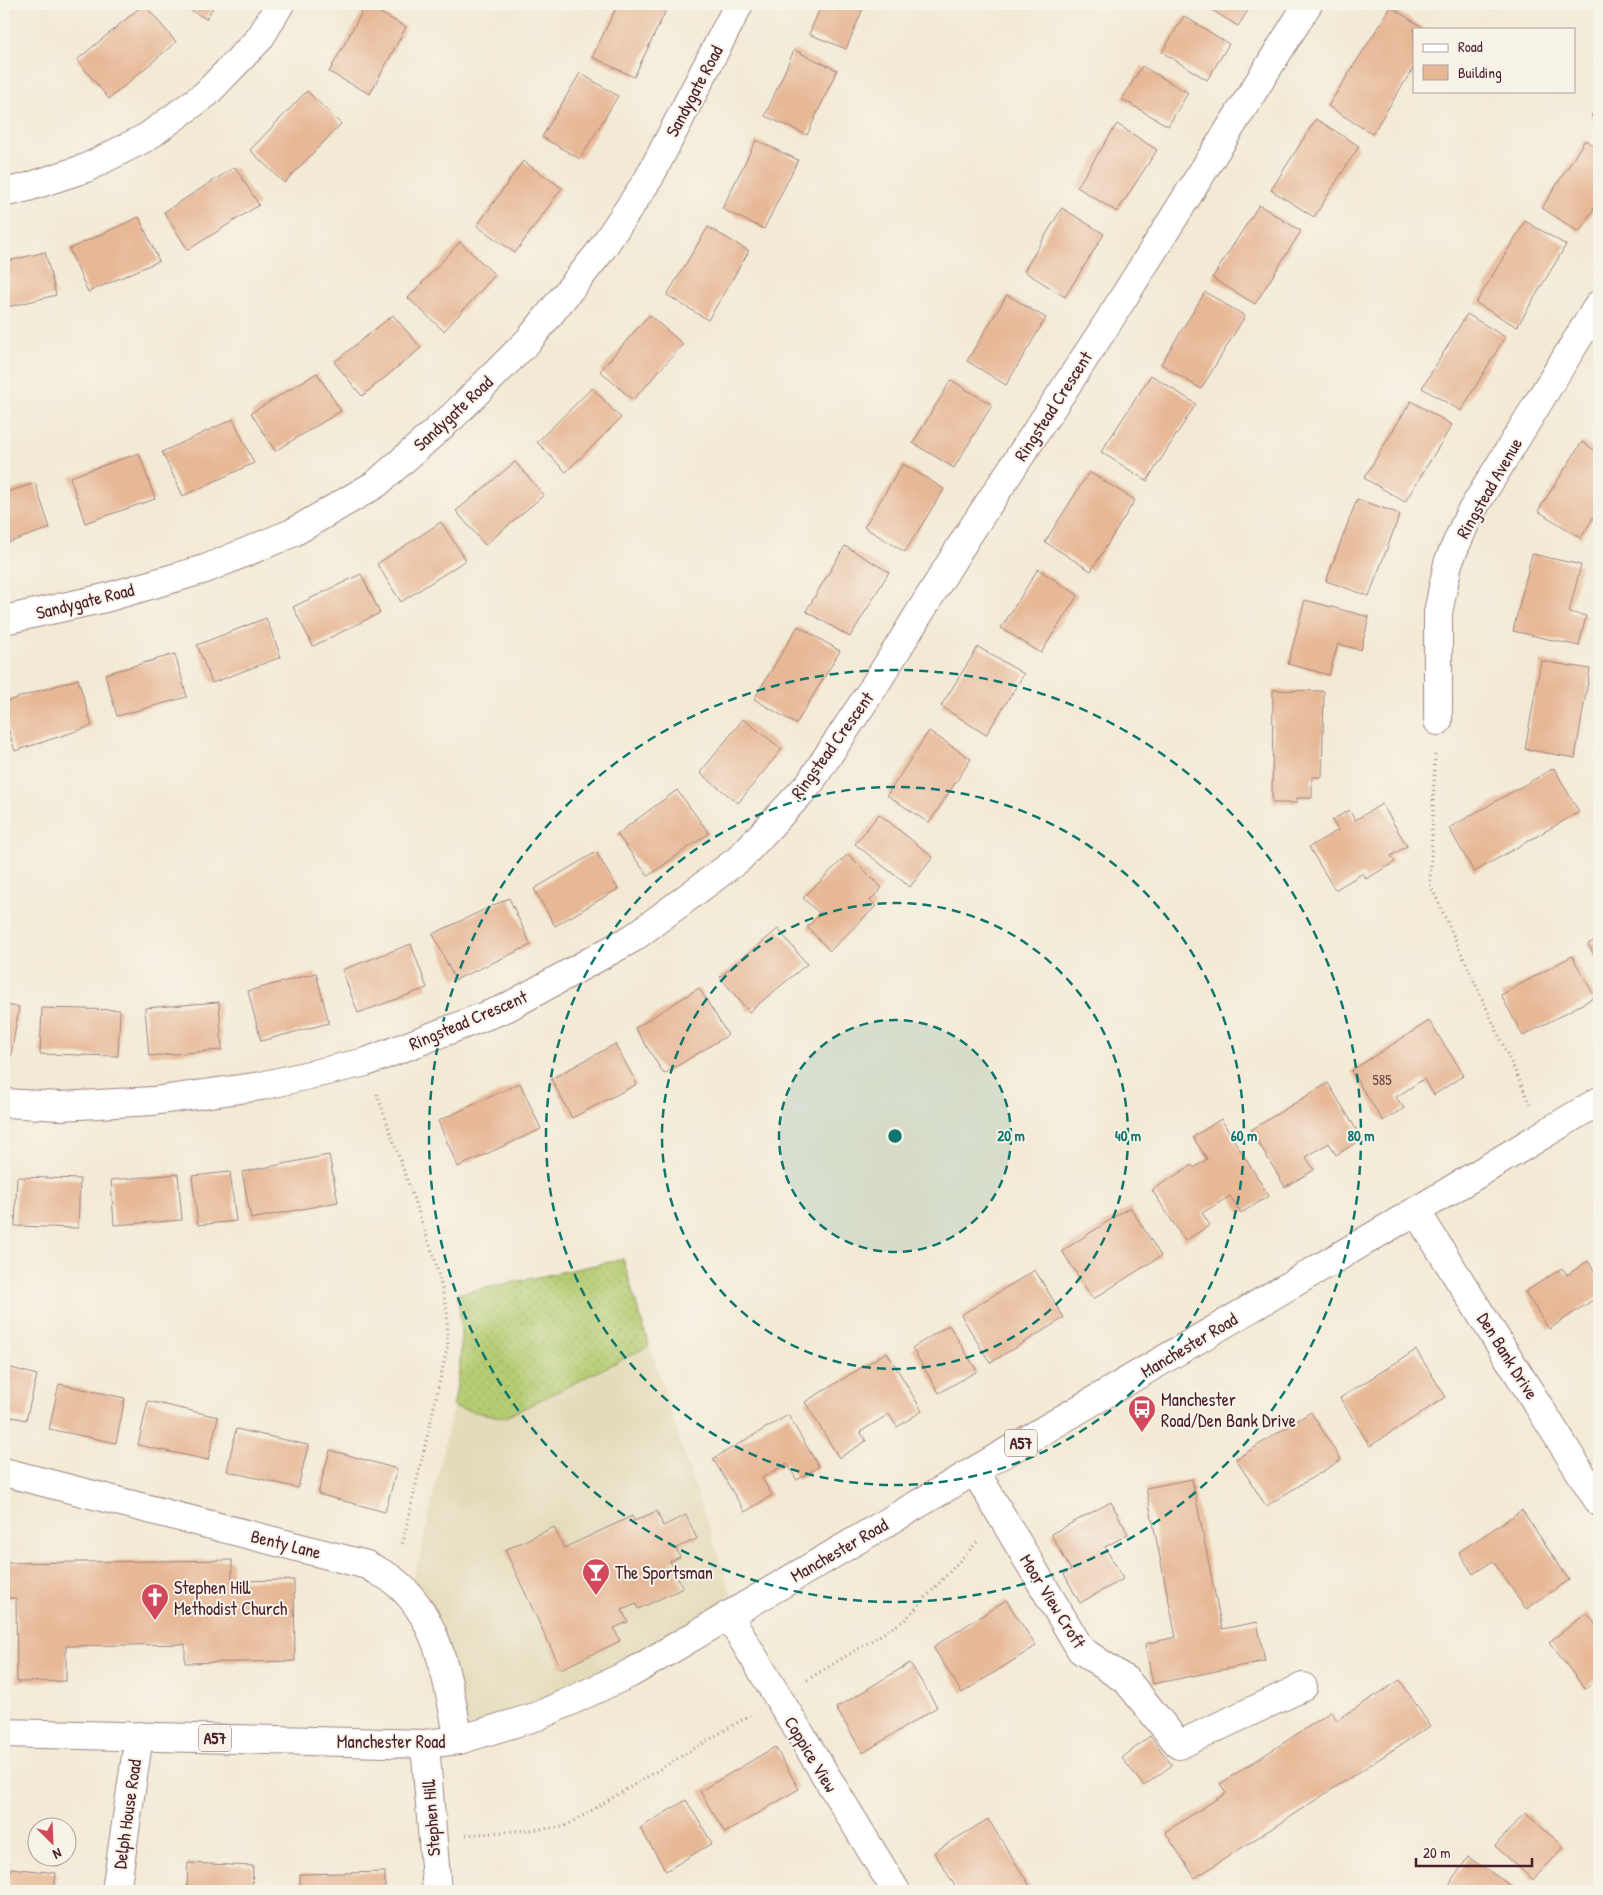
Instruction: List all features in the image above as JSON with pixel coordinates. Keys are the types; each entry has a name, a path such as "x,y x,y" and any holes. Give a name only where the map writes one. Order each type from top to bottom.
{"street":[{"path":"4,193 86,168 147,137 206,94 260,38 280,4"},
{"name":"Sandygate Road","path":"4,620 105,598 205,569 292,534 376,484 453,416 529,340 599,253 648,178 739,4"},
{"name":"Ringstead Crescent","path":"4,1103 61,1106 153,1101 261,1086 366,1062 506,1008 633,938 740,859 808,784 873,688 966,538 1103,330 1308,4"},
{"name":"Ringstead Avenue","path":"1438,721 1438,612 1448,563 1469,515 1599,304"},
{"name":"Manchester Road","path":"4,1733 425,1744 459,1740 538,1716 631,1673 1416,1211 1599,1101"},
{"name":"Den Bank Drive","path":"1416,1211 1599,1502"},
{"name":"Moor View Croft","path":"974,1471 1081,1650 1127,1681 1178,1745 1302,1686"},
{"name":"Benty Lane","path":"4,1472 367,1565 394,1581 417,1605 433,1634 442,1662 459,1740"},
{"name":"Coppice View","path":"728,1615 896,1891"},
{"name":"Delph House Road","path":"116,1891 139,1736"},
{"name":"Stephen Hill","path":"425,1744 437,1891"}],"path":[{"path":"1438,721 1434,766 1430,884 1544,1134"},
{"path":"366,1062 435,1260 447,1309 448,1345 394,1581"},
{"path":"433,1837 564,1827 905,1620 1002,1516"}],"shaded area":[{"path":"623,1259 690,1473 737,1610 459,1740 407,1594 419,1560 459,1380 461,1343 460,1312 457,1294"}],"green space":[{"path":"623,1259 649,1346 504,1418 453,1407 461,1350 457,1294"}],"building":[{"path":"144,4 176,42 109,99 77,60"},
{"path":"180,4 215,4 206,19"},
{"path":"618,4 669,4 634,77 592,57"},
{"path":"822,4 865,4 846,49 809,34"},
{"path":"1202,4 1252,4 1238,26"},
{"path":"366,5 406,27 370,94 329,72"},
{"path":"1391,7 1423,28 1413,28 1413,69 1372,134 1328,106"},
{"path":"1184,16 1229,44 1207,80 1162,52"},
{"path":"794,50 837,70 807,135 765,116"},
{"path":"1142,66 1188,93 1168,126 1122,99"},
{"path":"580,73 618,96 580,159 542,137"},
{"path":"307,91 341,124 284,183 250,150"},
{"path":"1599,103 1599,122 1591,116"},
{"path":"1316,119 1359,146 1314,217 1271,190"},
{"path":"1117,124 1157,150 1117,212 1077,187"},
{"path":"756,140 798,160 764,229 722,209"},
{"path":"1585,140 1599,149 1599,201 1579,232 1542,208"},
{"path":"523,161 562,188 515,253 477,226"},
{"path":"235,167 259,205 188,250 164,212"},
{"path":"1259,205 1301,231 1255,304 1212,278"},
{"path":"1062,208 1104,234 1065,297 1024,271"},
{"path":"139,217 159,261 88,292 69,249"},
{"path":"1525,221 1566,245 1517,327 1476,303"},
{"path":"708,227 749,251 708,320 667,295"},
{"path":"460,242 495,275 444,331 408,298"},
{"path":"45,252 56,295 4,308 4,262"},
{"path":"1205,292 1245,316 1201,389 1161,364"},
{"path":"1007,295 1046,318 1006,385 967,361"},
{"path":"1467,314 1505,337 1461,411 1422,388"},
{"path":"393,315 421,348 362,396 334,362"},
{"path":"649,315 683,344 633,400 600,371"},
{"path":"317,373 341,411 275,451 251,413"},
{"path":"1151,375 1196,404 1147,481 1101,452"},
{"path":"951,380 992,405 954,468 913,443"},
{"path":"592,388 621,418 566,472 537,442"},
{"path":"1411,401 1452,425 1405,502 1364,478"},
{"path":"233,419 254,463 183,496 162,452"},
{"path":"1582,442 1599,453 1599,508 1581,538 1538,511"},
{"path":"139,453 155,499 85,523 70,477"},
{"path":"515,462 544,495 485,545 456,511"},
{"path":"903,464 944,489 905,552 864,527"},
{"path":"1089,472 1135,500 1091,571 1045,542"},
{"path":"35,483 50,528 4,544 4,493"},
{"path":"1357,499 1400,514 1369,596 1326,581"},
{"path":"441,522 466,560 401,602 377,564"},
{"path":"845,546 889,572 850,637 806,611"},
{"path":"1532,554 1581,565 1569,612 1586,616 1579,646 1513,631"},
{"path":"1038,569 1078,595 1041,653 1001,628"},
{"path":"361,574 380,613 313,646 293,607"},
{"path":"1305,600 1369,617 1361,650 1338,644 1329,675 1288,664"},
{"path":"266,618 281,657 212,683 197,645"},
{"path":"798,626 840,651 796,724 754,699"},
{"path":"978,647 1024,674 986,735 941,706"},
{"path":"175,654 187,697 117,716 105,674"},
{"path":"1541,661 1590,669 1575,758 1525,749"},
{"path":"78,679 92,726 15,751 4,715 4,702"},
{"path":"1273,690 1324,691 1322,777 1312,777 1312,798 1297,798 1297,803 1272,803"},
{"path":"743,719 782,749 738,803 700,773"},
{"path":"929,731 971,759 929,823 887,795"},
{"path":"1554,768 1579,812 1474,872 1449,828"},
{"path":"677,790 709,833 648,876 617,834"},
{"path":"1382,804 1407,846 1391,856 1395,862 1366,879 1363,873 1335,890 1309,847 1338,830 1332,820 1349,810 1355,820"},
{"path":"879,814 933,857 910,887 855,844"},
{"path":"596,852 618,889 555,926 534,889"},
{"path":"848,854 882,888 870,900 876,906 830,951 807,927 820,914 803,898"},
{"path":"509,898 531,945 455,980 433,934"},
{"path":"778,929 807,964 749,1012 720,977"},
{"path":"1599,938 1599,964 1588,944"},
{"path":"411,944 427,988 358,1013 342,970"},
{"path":"1572,956 1595,997 1523,1036 1501,995"},
{"path":"316,973 329,1023 261,1041 248,991"},
{"path":"699,988 728,1035 664,1074 635,1028"},
{"path":"219,1002 222,1050 149,1056 145,1008"},
{"path":"4,1005 19,1007 11,1056 4,1055"},
{"path":"42,1008 120,1010 118,1056 40,1054"},
{"path":"1429,1021 1464,1075 1434,1095 1424,1079 1396,1097 1404,1108 1383,1121 1351,1071"},
{"path":"615,1044 637,1084 572,1118 551,1079"},
{"path":"520,1083 541,1129 458,1167 438,1121"},
{"path":"1328,1083 1362,1139 1336,1155 1329,1143 1306,1157 1314,1170 1285,1187 1251,1130"},
{"path":"1221,1119 1269,1196 1241,1213 1230,1196 1202,1213 1210,1225 1185,1241 1152,1190 1192,1165 1194,1168 1207,1159 1193,1137"},
{"path":"329,1155 338,1202 251,1219 242,1172"},
{"path":"230,1172 236,1221 198,1225 192,1176"},
{"path":"178,1174 182,1220 114,1225 111,1180"},
{"path":"17,1177 80,1179 78,1228 15,1226"},
{"path":"1130,1207 1161,1256 1093,1299 1062,1251"},
{"path":"1588,1261 1599,1279 1599,1296 1549,1329 1525,1292 1562,1268 1567,1275"},
{"path":"1035,1270 1064,1318 990,1363 961,1315"},
{"path":"949,1325 977,1371 939,1393 912,1348"},
{"path":"1416,1350 1446,1397 1370,1446 1340,1398"},
{"path":"887,1352 922,1411 897,1427 889,1414 860,1432 866,1441 839,1458 805,1402"},
{"path":"4,1366 37,1375 26,1420 4,1415"},
{"path":"59,1384 125,1398 116,1443 49,1429"},
{"path":"148,1401 218,1417 208,1460 138,1445"},
{"path":"1311,1412 1341,1460 1266,1506 1236,1459"},
{"path":"788,1415 819,1467 797,1480 787,1463 762,1478 772,1495 745,1512 713,1459"},
{"path":"236,1429 308,1445 298,1488 227,1471"},
{"path":"330,1450 397,1469 385,1512 318,1494"},
{"path":"1192,1479 1222,1629 1257,1622 1265,1661 1153,1684 1145,1644 1176,1637 1146,1488"},
{"path":"1111,1502 1128,1534 1105,1547 1123,1579 1080,1603 1064,1574 1071,1570 1051,1534"},
{"path":"1522,1510 1569,1580 1526,1609 1493,1561 1473,1574 1459,1552"},
{"name":"The Sportsman","path":"657,1511 663,1526 686,1515 697,1539 676,1548 680,1557 670,1561 683,1588 638,1609 636,1604 622,1610 628,1622 614,1628 620,1641 561,1669 505,1550 554,1527 564,1548 632,1516 634,1521"},
{"name":"Stephen Hill Methodist Church","path":"232,1560 232,1581 294,1580 295,1661 185,1663 185,1644 66,1646 66,1681 17,1682 16,1598 4,1598 4,1563"},
{"path":"1006,1600 1036,1646 962,1693 933,1647"},
{"path":"1587,1613 1599,1629 1599,1677 1585,1689 1549,1642"},
{"path":"910,1663 937,1707 863,1753 836,1708"},
{"path":"1400,1680 1430,1726 1195,1878 1165,1832 1226,1793 1220,1784 1331,1712 1337,1720"},
{"path":"1150,1736 1172,1765 1144,1786 1122,1758"},
{"path":"775,1747 799,1789 725,1833 700,1791"},
{"path":"686,1800 712,1843 666,1871 640,1828"},
{"path":"1525,1813 1564,1847 1533,1880 1495,1846"},
{"path":"988,1819 1033,1891 958,1891 934,1852"},
{"path":"1468,1857 1519,1891 1445,1891"},
{"path":"188,1863 253,1866 252,1891 187,1891"},
{"path":"11,1868 56,1873 54,1891 8,1891"},
{"path":"385,1872 385,1891 300,1891 300,1874"}],"place":[{"name":"Manchester Road/Den Bank Drive","path":"1142,1433"},
{"name":"The Sportsman","path":"596,1596"},
{"name":"Stephen Hill Methodist Church","path":"155,1621"}]}
